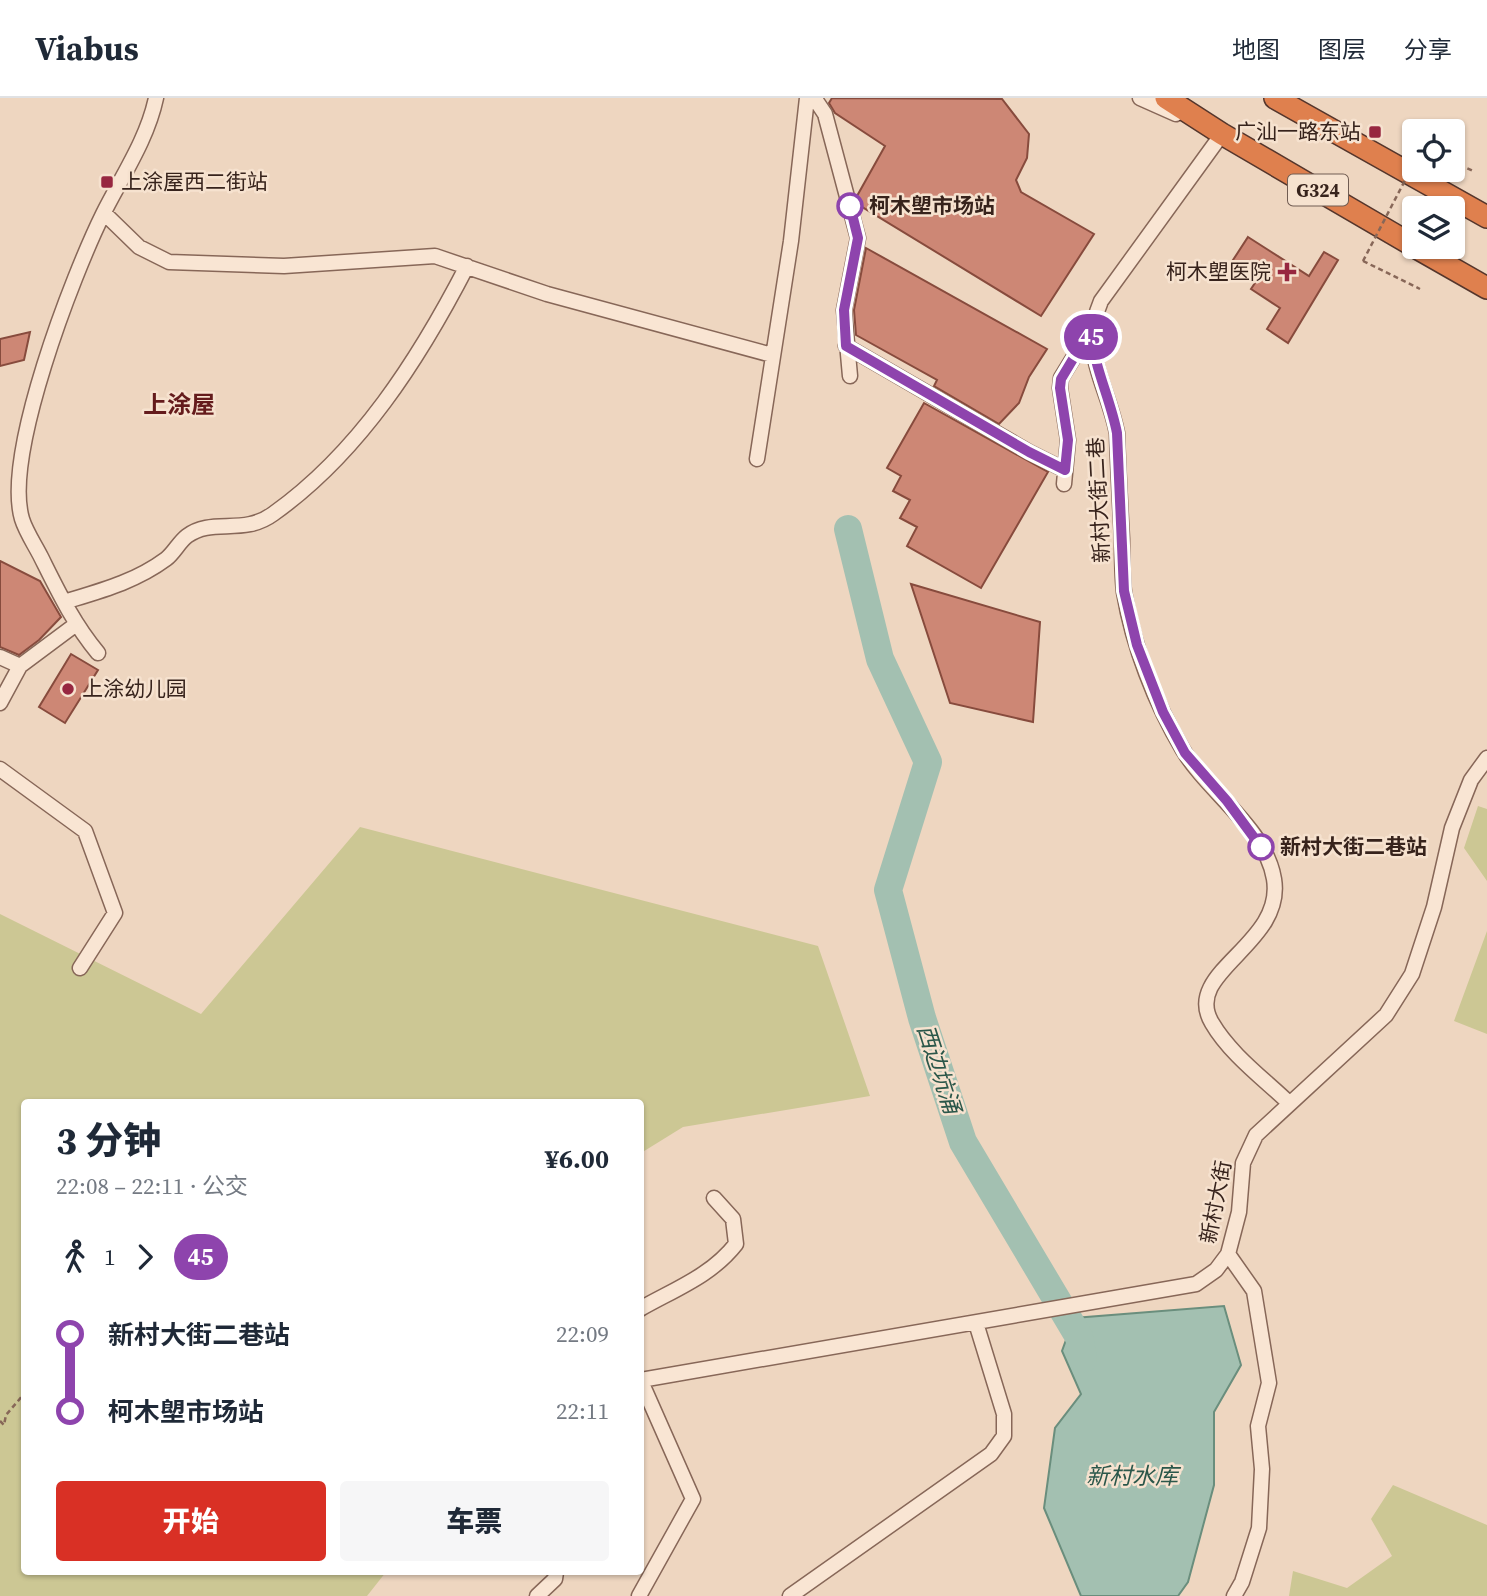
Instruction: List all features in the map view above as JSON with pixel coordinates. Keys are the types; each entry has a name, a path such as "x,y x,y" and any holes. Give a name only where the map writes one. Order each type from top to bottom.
{"highway":[{"name":"G324","path":"1167,98 1222,134 1402,238"},
{"name":"G324","path":"1275,98 1438,192 1487,217"},
{"name":"G324","path":"1437,259 1487,288"}],"street":[{"path":"757,459 791,241 808,98 817,102 825,114 858,238 844,310 850,376"},
{"path":"1140,98 1222,134"},
{"path":"98,653 75,625 22,519 18,491 22,449 66,296 104,213 134,157 153,103"},
{"name":"新村大街二巷","path":"1222,134 1101,301 1091,329 1095,362 1112,408 1117,433 1124,591 1137,645 1163,712 1185,753 1252,833 1274,876 1274,904 1270,916 1255,937 1210,985 1205,997 1205,1008 1213,1026 1225,1040 1289,1103"},
{"path":"104,213 139,247 169,262 284,266 425,256 467,266 547,294 772,355"},
{"path":"64,603 132,580 168,558 187,536 209,526 244,527 271,516 326,470 390,396 448,303 467,266"},
{"path":"846,346 1029,452 1065,477 1068,440 1061,379 1091,329"},
{"path":"0,703 20,666 75,625"},
{"path":"0,657 20,666"},
{"name":"新村大街","path":"644,1378 1196,1284 1216,1270 1228,1255 1239,1212 1243,1163 1256,1135 1386,1015 1412,974 1434,907 1452,828 1471,780 1487,758"},
{"path":"0,769 85,831 116,913 80,968"},
{"path":"644,1307 698,1280 727,1256 736,1244 733,1219 714,1198"},
{"path":"1228,1255 1254,1291 1269,1383 1258,1426 1262,1469 1259,1528 1242,1582 1234,1596"},
{"path":"790,1596 991,1454 1004,1436 1004,1414 976,1323"},
{"path":"639,1596 693,1499 644,1386"},
{"path":"537,1596 556,1575"}],"path":[{"path":"1465,168 1473,171"},
{"path":"1404,182 1363,261 1420,289"},
{"path":"0,1421 4,1425 6,1415 21,1398"}],"shaded area":[{"path":"1478,806 1487,809 1487,881 1464,848"},
{"path":"360,827 818,946 870,1096 683,1127 644,1151 644,1099 21,1099 21,1575 384,1575 367,1596 0,1596 0,914 201,1014"},
{"path":"1487,931 1487,1034 1454,1021"},
{"path":"1393,1485 1487,1525 1487,1596 1289,1596 1293,1571 1347,1588 1392,1556 1371,1519"}],"water":[{"name":"新村水库","path":"1224,1306 1241,1365 1214,1412 1214,1485 1188,1582 1178,1596 1081,1596 1044,1508 1055,1428 1081,1394 1062,1351 1074,1318"}],"building":[{"path":"832,98 1002,99 1029,134 1027,158 1016,180 1021,192 1094,234 1041,316 859,205 857,196 885,146 835,113 829,103"},
{"path":"1248,237 1309,276 1324,252 1338,260 1288,343 1267,329 1280,308 1251,289 1259,277 1233,260"},
{"path":"866,248 1047,349 1029,377 1019,403 999,424 934,386 937,380 856,335 854,310"},
{"path":"30,332 24,360 0,366 0,339"},
{"path":"924,403 1048,472 981,588 907,546 917,527 900,518 910,500 893,491 901,476 887,468"},
{"path":"0,561 40,581 61,617 39,640 19,655 0,647"},
{"path":"911,584 1040,622 1033,722 950,703"},
{"name":"上涂幼儿园","path":"71,654 98,670 65,723 39,707"}],"waterway":[{"name":"西边坑涌","path":"848,529 880,659 928,762 888,890 922,1018 963,1142 1079,1337 1083,1359"}],"bus line":[{"name":"45","path":"850,206 858,238 844,310 846,346 1065,470 1068,440 1061,379 1091,329 1095,362 1112,408 1117,433 1124,591 1137,645 1163,712 1185,753 1227,801 1261,847"}],"place":[{"name":"广汕一路东站","path":"1375,132"},
{"name":"上涂屋西二街站","path":"107,182"},
{"name":"柯木塱市场站","path":"850,206"},
{"name":"柯木塱医院","path":"1287,272"},
{"name":"上涂幼儿园","path":"68,689"},
{"name":"新村大街二巷站","path":"1261,847"}],"district":[{"name":"上涂屋","path":"179,405"}]}
